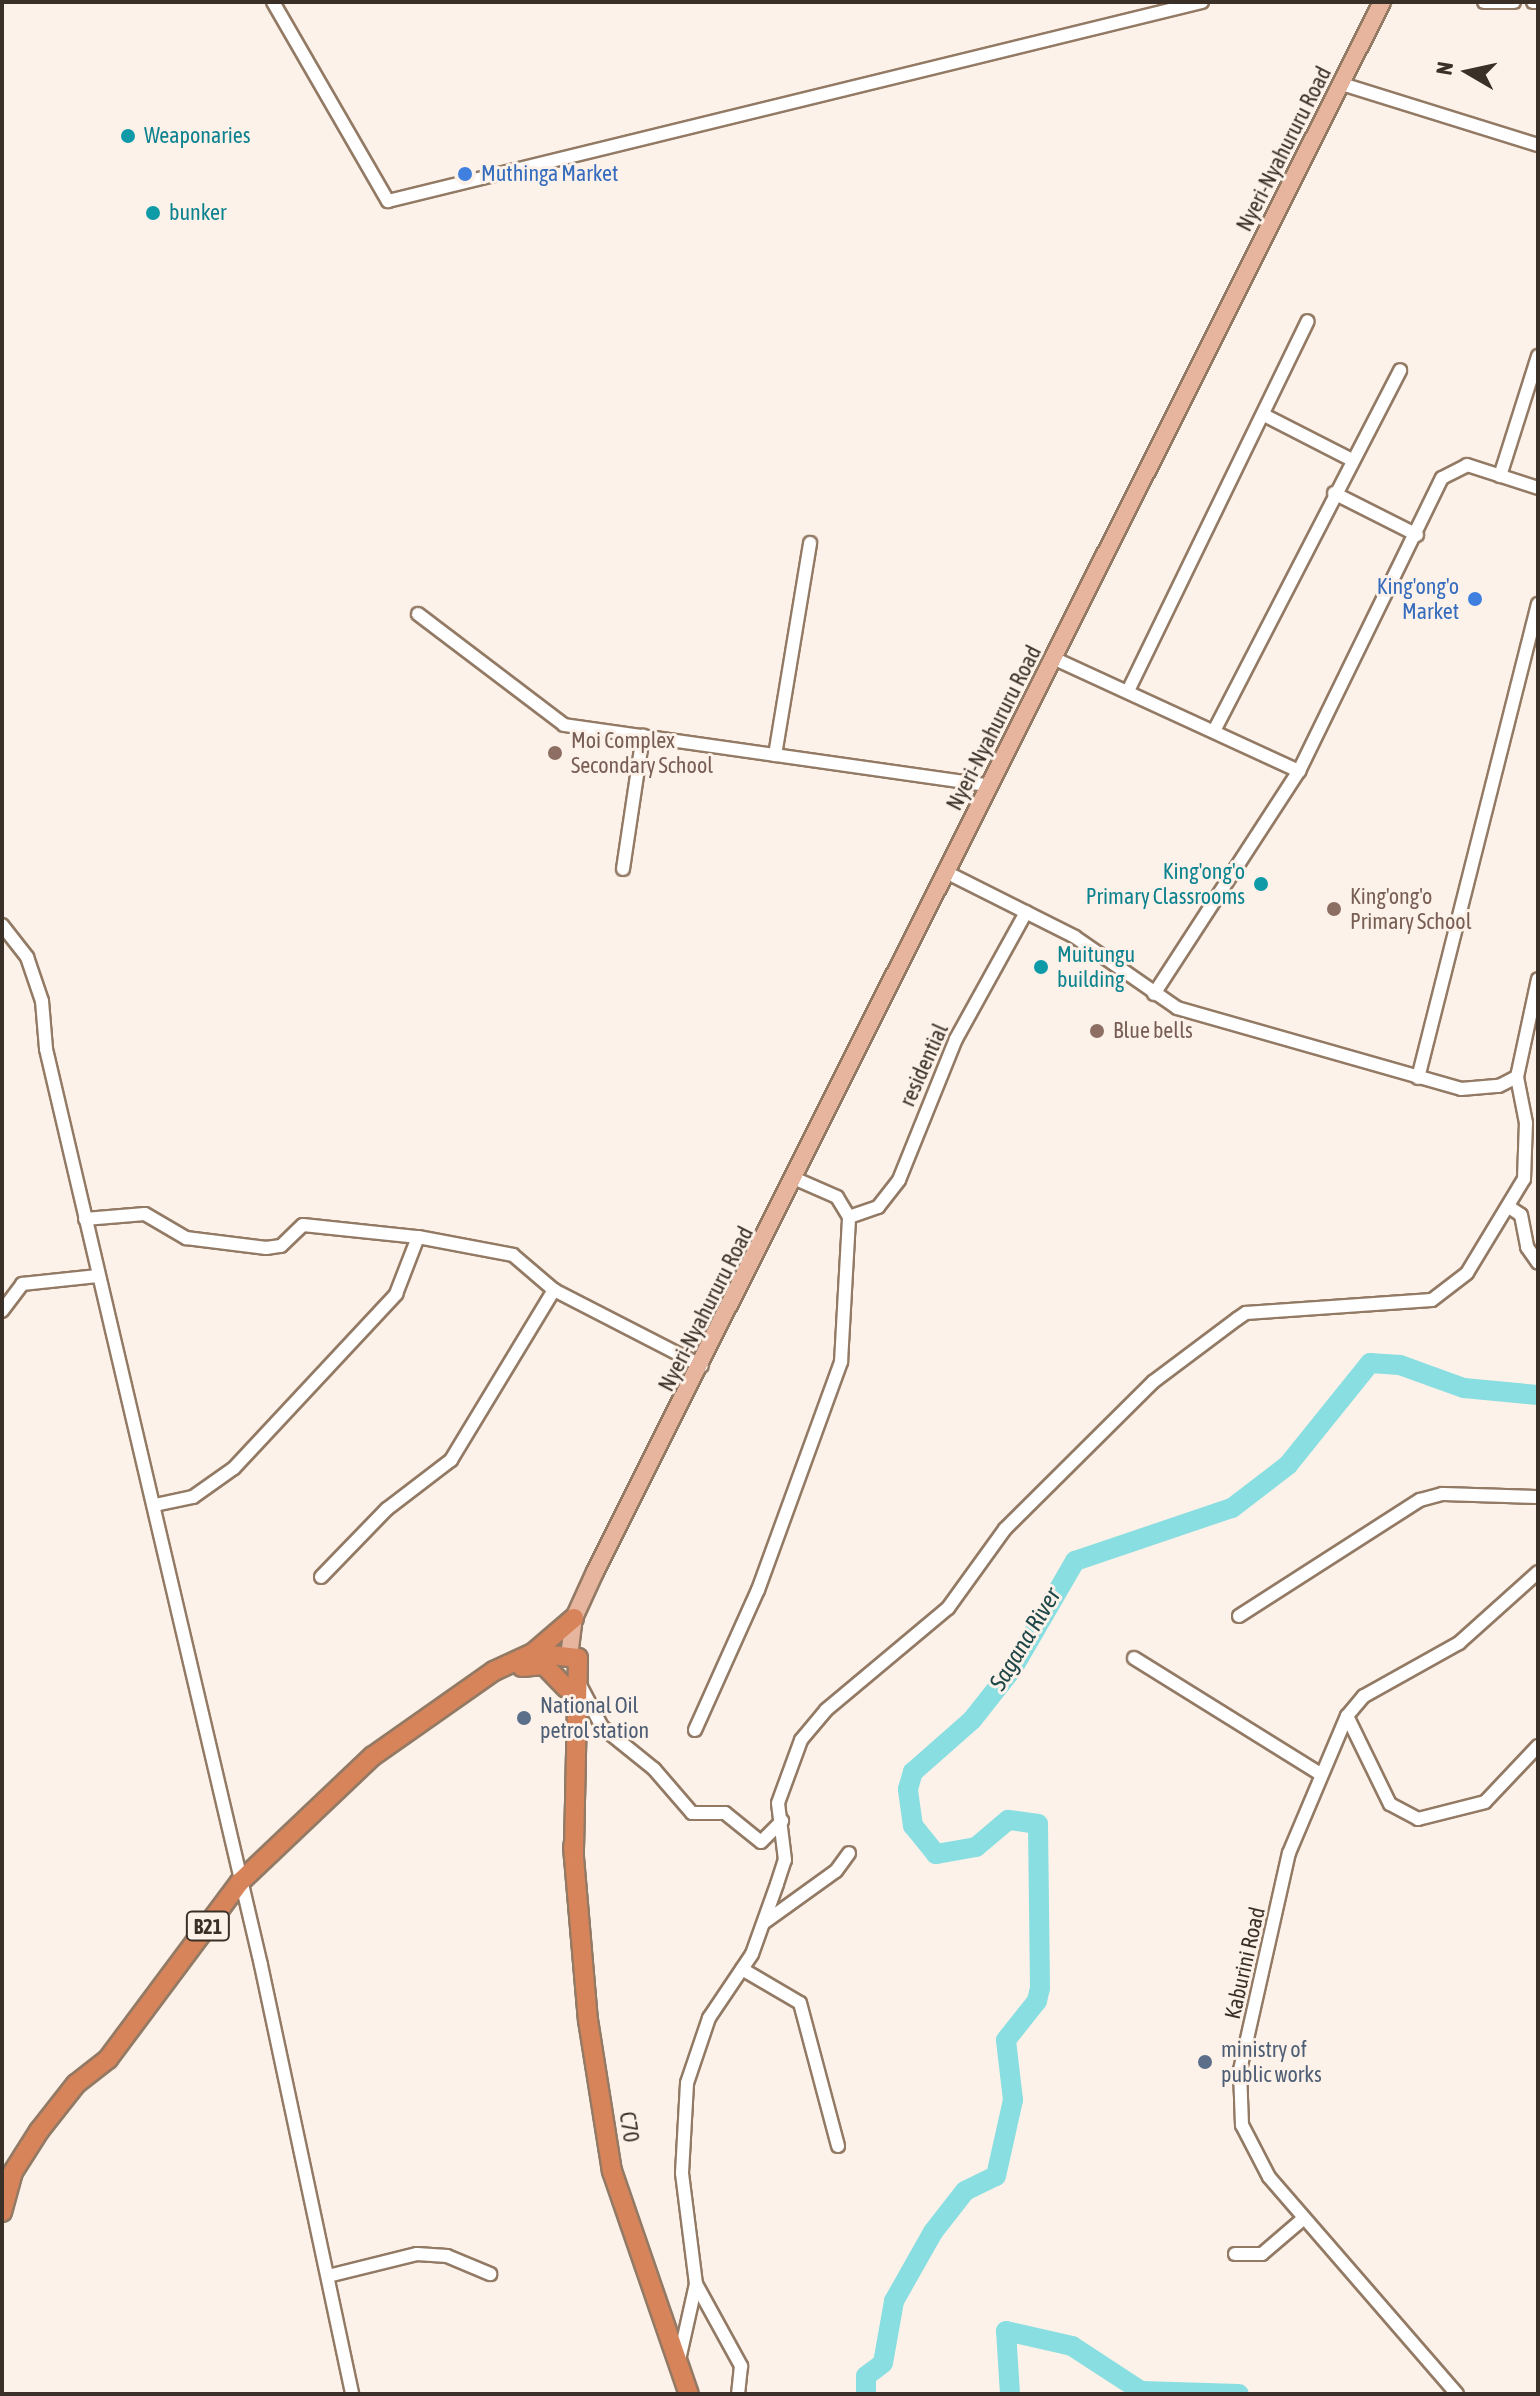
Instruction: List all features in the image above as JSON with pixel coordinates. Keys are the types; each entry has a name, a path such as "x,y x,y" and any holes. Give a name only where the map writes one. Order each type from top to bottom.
{"highway":[{"name":"B21","path":"2,2212 13,2172 39,2131 76,2084 108,2059 240,1882 326,1795 471,1689 536,1658 574,1618"},
{"path":"536,1658 556,1673 572,1670"},
{"path":"536,1658 572,1670"},
{"name":"C70","path":"572,1670 563,1773 574,1855 588,2020 612,2171 689,2394"}],"main road":[{"name":"Nyeri-Nyahururu Road","path":"572,1670 574,1618 1382,2"},
{"name":"Nyeri-Nyahururu Road","path":"572,1670 587,1613 646,1475"}],"street":[{"path":"273,2 388,201 1170,6 1202,2"},
{"path":"1484,2 1514,2"},
{"path":"1342,84 1538,145"},
{"path":"1128,691 1308,321"},
{"path":"1500,476 1538,356"},
{"path":"1214,731 1350,459 1400,370"},
{"path":"1264,415 1350,459"},
{"path":"1154,994 1299,771 1450,471 1467,465 1538,488"},
{"path":"1334,493 1417,535"},
{"path":"775,755 810,543"},
{"path":"1418,1078 1538,604"},
{"path":"418,614 564,725 990,786"},
{"path":"1053,658 1299,771"},
{"path":"623,869 643,735"},
{"path":"946,872 1115,962 1154,994 1205,1018 1418,1078 1478,1091 1517,1077"},
{"name":"residential","path":"849,1217 878,1207 899,1180 956,1039 1026,912"},
{"path":"2,925 27,957 42,1001 46,1049 155,1505 352,2394"},
{"path":"678,2363 696,2284 682,2173 687,2083 709,2018 742,1969 763,1925 785,1860 778,1803 812,1723 948,1608 1005,1529 1153,1382 1246,1313 1432,1300 1475,1263 1475,1250 1509,1207 1527,1162 1517,1077 1538,979"},
{"path":"695,1730 758,1590 841,1362 849,1217 837,1197 796,1179"},
{"path":"1509,1207 1521,1215 1527,1247 1538,1263"},
{"path":"85,1219 145,1214 186,1238 273,1249 303,1225 418,1237 513,1255 554,1290 702,1366"},
{"path":"155,1505 193,1497 234,1468 396,1294 418,1237"},
{"path":"2,1311 22,1284 98,1276"},
{"path":"321,1577 387,1509 451,1460 554,1290"},
{"path":"1239,1616 1420,1500 1442,1494 1538,1497"},
{"name":"Kaburini Road","path":"1457,2394 1303,2219 1252,2148 1238,2100 1289,1853 1347,1716 1364,1696 1459,1643 1538,1572"},
{"path":"1134,1658 1320,1774"},
{"path":"572,1670 602,1727 654,1769 692,1813 725,1813 761,1842 782,1821"},
{"path":"1347,1716 1390,1804 1418,1819 1485,1802 1538,1746"},
{"path":"763,1925 836,1871 849,1853"},
{"path":"742,1969 800,2003 838,2146"},
{"path":"1235,2254 1262,2254 1303,2219"},
{"path":"328,2276 417,2254 447,2256 490,2274"},
{"path":"696,2284 741,2366 738,2394"}],"waterway":[{"name":"Sagana River","path":"866,2394 866,2376 883,2363 894,2301 933,2232 965,2191 996,2176 1013,2100 1006,2040 1037,2001 1040,1988 1038,1824 1008,1820 976,1847 936,1854 913,1826 908,1789 913,1772 972,1720 1013,1668 1075,1561 1232,1508 1288,1465 1370,1363 1400,1365 1464,1388 1538,1395"},
{"name":"Sagana River","path":"1010,2394 1006,2331 1072,2346 1141,2391 1239,2394"}],"place":[{"name":"Weaponaries","path":"128,136"},
{"name":"Muthinga Market","path":"465,174"},
{"name":"bunker","path":"153,213"},
{"name":"King'ong'o Market","path":"1475,599"},
{"name":"Moi Complex Secondary School","path":"555,753"},
{"name":"King'ong'o Primary Classrooms","path":"1261,884"},
{"name":"King'ong'o Primary School","path":"1334,909"},
{"name":"Muitungu building","path":"1041,967"},
{"name":"Blue bells","path":"1097,1031"},
{"name":"National Oil petrol station","path":"524,1718"},
{"name":"ministry of public works","path":"1205,2062"}]}
